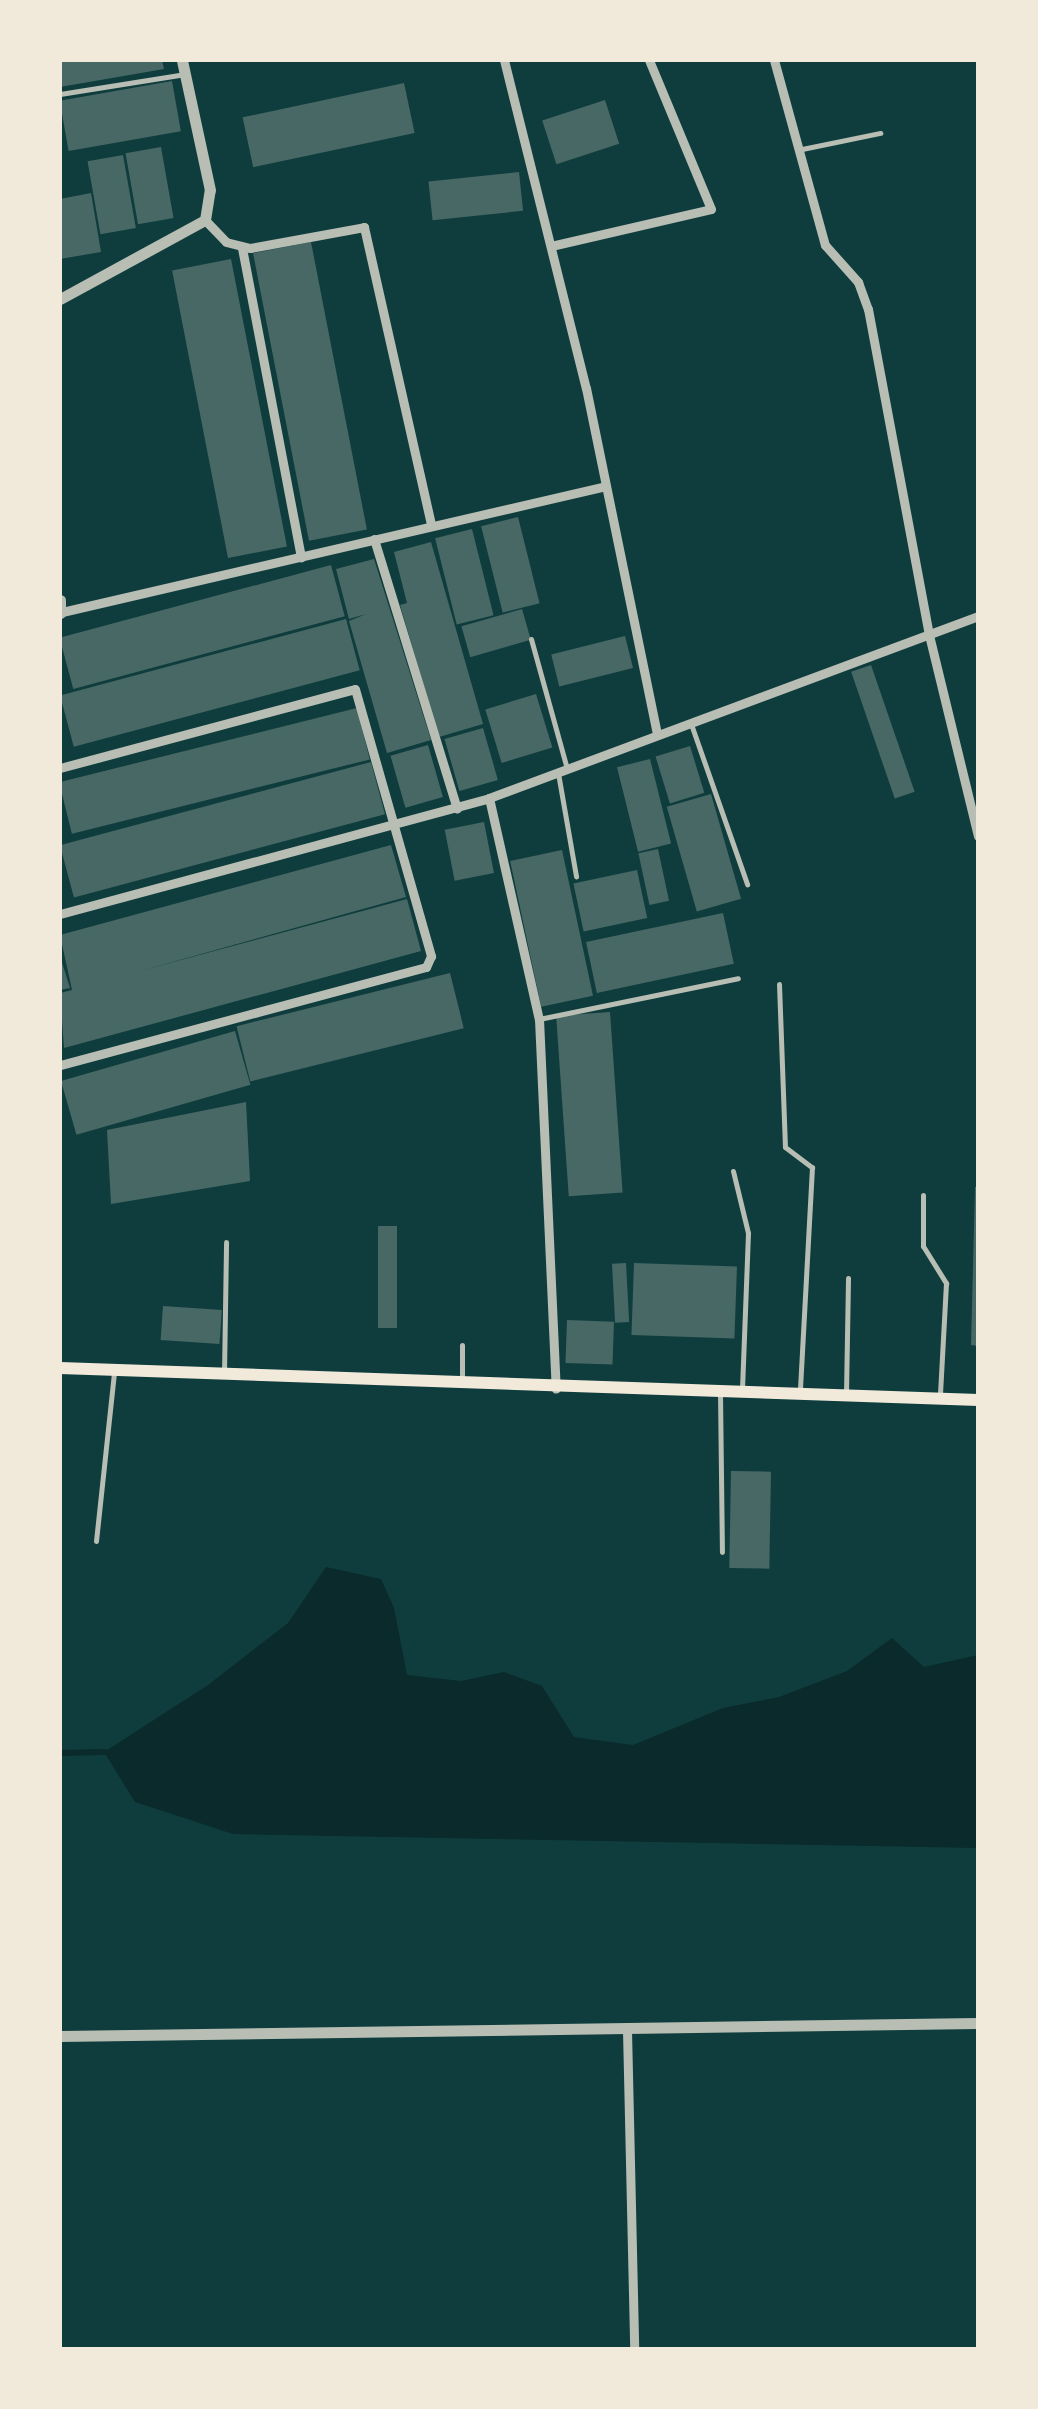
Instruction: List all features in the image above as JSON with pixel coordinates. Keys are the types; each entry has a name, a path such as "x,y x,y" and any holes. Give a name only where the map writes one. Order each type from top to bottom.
{"main road":[{"path":"60,1368 462,1387 978,1400"}],"street":[{"path":"182,60 210,190 205,220"},
{"path":"504,60 606,486 657,734"},
{"path":"551,246 710,208 650,60"},
{"path":"774,60 802,149 825,245 858,282 868,309 929,635 978,836"},
{"path":"205,220 226,242 242,248 364,227 430,525"},
{"path":"60,299 205,220"},
{"path":"242,248 301,557"},
{"path":"61,608 606,486"},
{"path":"374,540 456,808"},
{"path":"60,914 394,828 488,798 978,616"},
{"path":"60,768 355,689 431,956 426,967 60,1065"},
{"path":"488,798 538,1019 556,1389"},
{"path":"60,2036 978,2023"},
{"path":"627,2030 634,2349"}],"lane":[{"path":"60,94 186,74"},
{"path":"802,149 880,133"},
{"path":"531,639 563,771 576,876"},
{"path":"690,722 747,884"},
{"path":"538,1019 738,978"},
{"path":"779,984 785,1147 812,1168 800,1396"},
{"path":"733,1171 748,1234 742,1394"},
{"path":"923,1195 924,1246 946,1283 940,1399"},
{"path":"224,1377 226,1242"},
{"path":"846,1397 848,1278"},
{"path":"462,1344 462,1387"},
{"path":"96,1541 114,1372"},
{"path":"720,1394 722,1552"}],"water":[{"path":"326,1567 381,1579 394,1608 407,1675 461,1681 504,1672 542,1686 574,1737 633,1745 723,1708 779,1697 847,1671 892,1638 924,1667 978,1655 978,1848 233,1834 135,1802 104,1752 208,1685 288,1623"}],"building":[{"path":"60,60 162,60 164,69 60,87"},
{"path":"172,81 181,131 69,151 60,101"},
{"path":"404,83 415,133 253,167 243,117"},
{"path":"605,100 619,144 556,164 542,120"},
{"path":"161,147 174,218 138,224 126,153"},
{"path":"123,155 136,228 100,234 88,161"},
{"path":"519,172 523,211 433,220 428,182"},
{"path":"91,193 101,252 60,259 60,199"},
{"path":"311,242 367,530 309,541 253,253"},
{"path":"231,259 287,547 228,558 172,270"},
{"path":"518,517 540,603 503,613 481,526"},
{"path":"472,529 494,615 457,625 435,538"},
{"path":"431,542 483,724 439,737 400,605 407,603 394,552"},
{"path":"374,559 431,740 387,753 349,621 366,614 349,619 336,569"},
{"path":"331,565 345,616 73,689 60,638"},
{"path":"522,609 531,640 470,657 461,626"},
{"path":"346,619 360,670 74,747 60,696"},
{"path":"625,636 633,668 559,686 551,654"},
{"path":"871,665 915,792 895,799 851,672"},
{"path":"536,694 552,748 502,763 485,709"},
{"path":"357,708 370,759 72,834 60,782"},
{"path":"483,728 498,780 459,791 445,739"},
{"path":"428,745 443,797 405,808 391,756"},
{"path":"690,746 704,793 670,803 656,757"},
{"path":"650,759 671,843 638,852 617,767"},
{"path":"371,762 385,814 74,897 60,845"},
{"path":"711,794 741,899 697,911 667,807"},
{"path":"484,822 494,873 455,881 445,830"},
{"path":"391,845 406,897 140,971 407,899 421,951 64,1048 60,993 72,990 60,935"},
{"path":"658,849 669,901 649,905 638,853"},
{"path":"562,850 593,996 541,1007 510,861"},
{"path":"637,870 647,918 584,931 573,884"},
{"path":"723,913 734,964 597,993 586,942"},
{"path":"60,956 70,988 60,990"},
{"path":"450,973 464,1028 250,1082 237,1026"},
{"path":"610,1012 623,1193 569,1196 556,1016"},
{"path":"235,1031 250,1085 76,1135 61,1081"},
{"path":"246,1102 250,1181 111,1204 107,1130"},
{"path":"978,1187 978,1346 971,1345"},
{"path":"378,1226 397,1226 397,1328 378,1328"},
{"path":"626,1263 629,1322 615,1323 612,1264"},
{"path":"634,1263 737,1267 734,1339 631,1335"},
{"path":"163,1306 222,1310 219,1344 161,1340"},
{"path":"567,1320 614,1322 612,1365 565,1363"},
{"path":"731,1471 771,1472 769,1569 729,1568"}],"waterway":[{"path":"60,1753 104,1752"}]}
